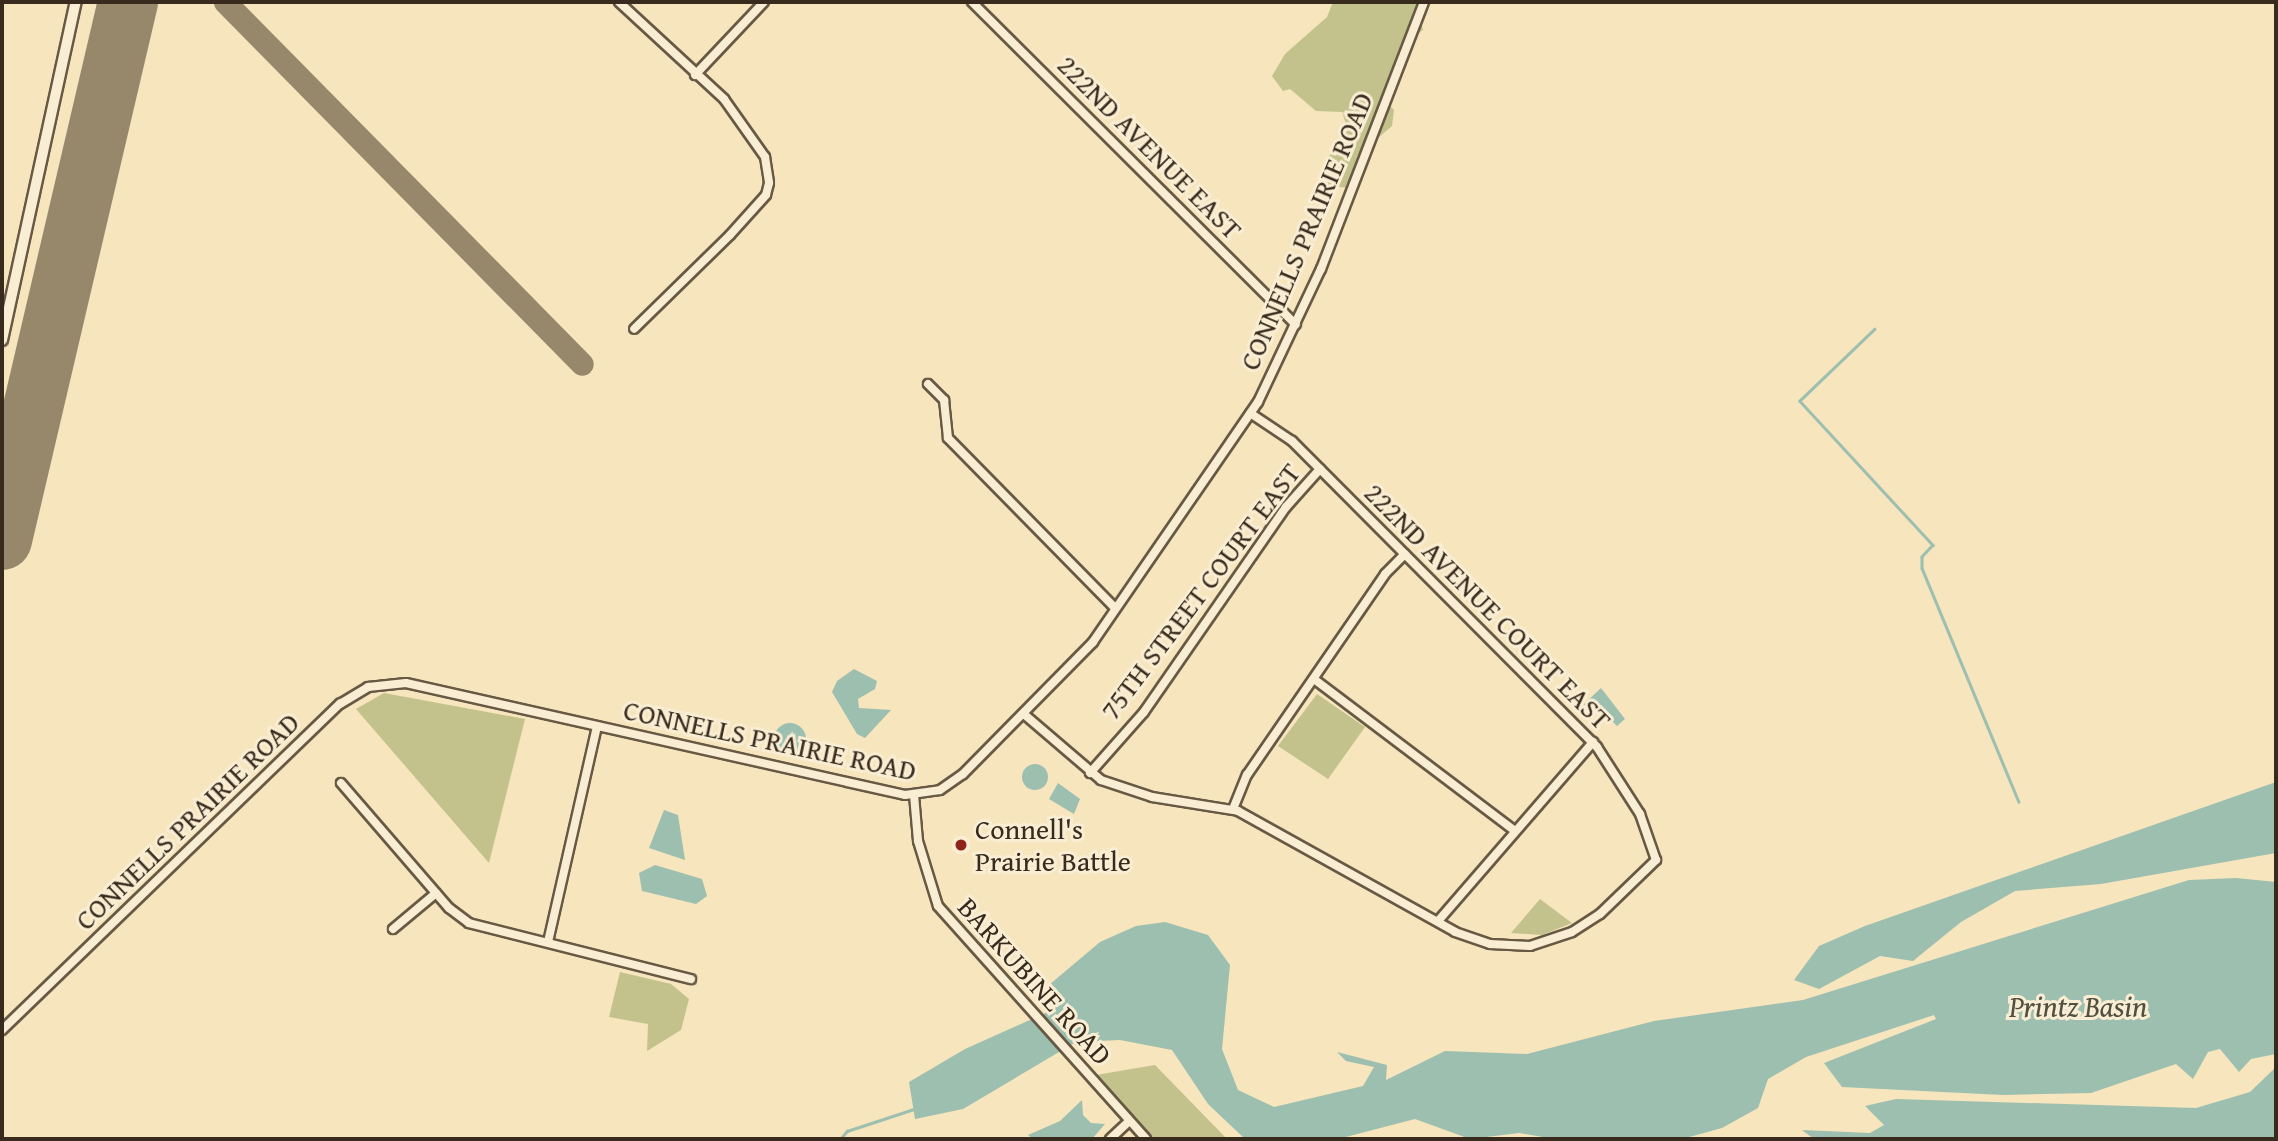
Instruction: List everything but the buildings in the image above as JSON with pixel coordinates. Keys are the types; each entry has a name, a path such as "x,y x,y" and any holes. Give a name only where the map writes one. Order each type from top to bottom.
{"street":[{"path":"2,340 76,2"},
{"path":"619,2 724,99 760,147 767,166 766,195 635,329"},
{"path":"695,75 764,2"},
{"name":"222ND AVENUE EAST","path":"972,2 1296,325"},
{"name":"CONNELLS PRAIRIE ROAD","path":"2,1030 363,689 406,683 914,795 940,790 963,774 1025,715 1093,642 1250,413 1296,325 1424,2"},
{"path":"928,384 944,400 948,438 1115,608"},
{"name":"222ND AVENUE COURT EAST","path":"1250,413 1320,469 1592,742 1626,788 1656,860 1587,923 1557,938 1516,947 1478,941 1438,921"},
{"name":"75TH STREET COURT EAST","path":"1090,773 1143,712 1286,507 1320,469"},
{"path":"1233,809 1247,775 1405,554"},
{"path":"1314,679 1515,831"},
{"path":"1025,715 1090,773 1132,793 1233,809 1438,921 1592,742"},
{"path":"548,942 597,726"},
{"path":"341,783 436,894 469,923 691,979"},
{"name":"BARKUBINE ROAD","path":"914,795 918,841 938,905 1146,1139"},
{"path":"393,929 436,894"},
{"path":"1110,1139 1129,1121"}],"shaded area":[{"path":"1333,2 1429,2 1418,12 1423,30 1400,45 1405,69 1386,102 1394,110 1392,126 1357,156 1354,181 1347,188 1329,185 1320,176 1335,143 1348,130 1342,112 1316,111 1290,89 1283,91 1272,76 1285,54 1327,17"},
{"path":"384,693 525,719 489,863 356,709"},
{"path":"1317,694 1365,727 1328,779 1278,746"},
{"path":"1540,899 1572,923 1542,935 1511,933"},
{"path":"620,972 671,984 689,999 681,1030 647,1051 648,1024 609,1017"},
{"path":"1155,1065 1227,1139 1152,1139 1090,1076"}],"water":[{"path":"854,669 877,681 875,689 858,699 859,708 891,710 865,738 857,734 832,692 837,681"},
{"path":"1601,688 1625,719 1617,726 1597,706 1589,711 1583,705"},
{"path":"790,723 802,727 806,739 802,751 790,755 778,751 774,739 778,727"},
{"path":"1035,764 1044,768 1048,777 1044,786 1035,790 1026,786 1022,777 1026,768"},
{"name":"Printz Basin","path":"2276,782 2276,853 2101,884 2015,891 1961,922 1913,961 1880,956 1819,989 1794,980 1819,946 1865,926"},
{"path":"1058,783 1080,799 1074,814 1049,799"},
{"path":"664,810 678,815 685,860 649,848"},
{"path":"655,865 702,879 707,896 696,904 642,891 639,873"},
{"name":"Printz Basin","path":"2236,878 2276,882 2276,1054 2251,1059 2239,1072 2220,1049 2208,1052 2193,1079 2176,1064 2091,1093 2003,1095 1842,1087 1824,1063 1936,1019 1934,1015 1806,1057 1768,1079 1758,1108 1722,1128 1682,1139 1554,1139 1519,1133 1470,1139 1415,1119 1338,1139 1245,1139 1208,1104 1172,1050 1120,1040 1076,1042 963,1109 915,1119 909,1082 965,1049 1052,1010 1049,985 1100,942 1136,926 1165,922 1208,935 1230,965 1222,1049 1238,1090 1274,1107 1363,1086 1374,1067 1346,1061 1337,1052 1387,1065 1386,1080 1445,1051 1527,1054 1654,1021 1803,1000 2189,880"},
{"name":"Printz Basin","path":"2276,1067 2276,1139 1814,1139 1802,1130 1870,1133 1884,1125 1865,1106 1896,1099 2196,1108 2250,1092"},
{"path":"1082,1100 1083,1115 1091,1123 1105,1124 1092,1139 1033,1139 1028,1135 1060,1121"}],"waterway":[{"path":"1875,329 1800,401 1933,545 1922,557 1922,568 2019,802"},
{"path":"840,1139 847,1131 917,1108"}],"taxiway":[{"path":"225,2 582,364"}],"runway":[{"path":"2,540 128,2"}],"place":[{"name":"Connell's Prairie Battle","path":"961,845"}]}
